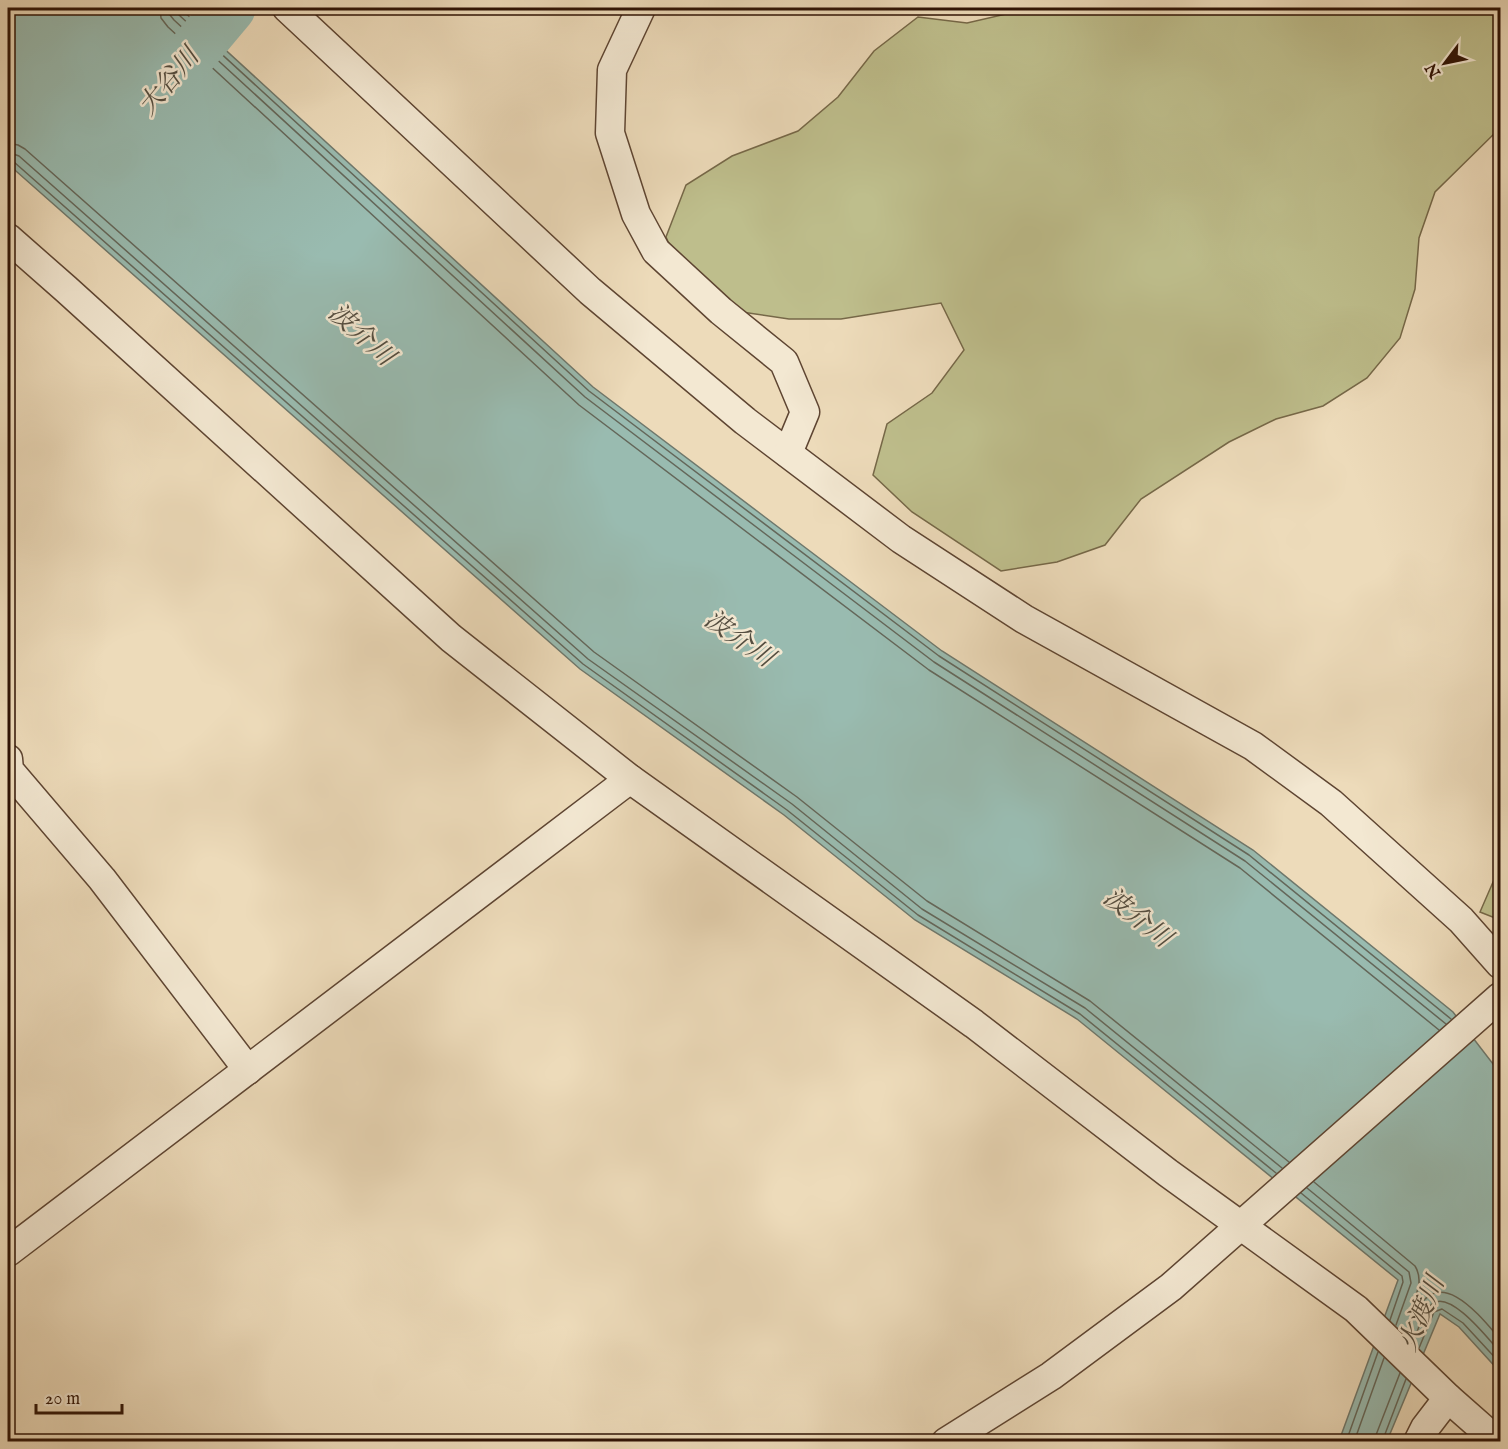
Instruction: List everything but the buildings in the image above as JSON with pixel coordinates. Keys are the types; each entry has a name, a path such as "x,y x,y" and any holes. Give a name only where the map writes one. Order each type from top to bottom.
{"street":[{"path":"287,8 590,291 745,421 902,539 1024,619 1252,746 1314,790 1461,920 1500,964"},
{"path":"641,8 612,70 610,133 636,214 656,251 721,312 784,362 805,412 788,453"},
{"path":"8,238 451,638 630,780 974,1024 1168,1173 1247,1220 1356,1309 1448,1398 1498,1442"},
{"path":"8,759 9,770 102,879 248,1070"},
{"path":"8,1252 630,780"},
{"path":"946,1442 1060,1369 1171,1287 1495,1001"},
{"path":"1418,1442 1425,1428 1448,1398"}],"green space":[{"path":"1025,8 1500,8 1500,128 1435,192 1419,238 1415,289 1400,338 1367,378 1323,406 1276,419 1229,442 1141,499 1105,545 1057,562 1001,571 912,512 873,475 887,424 932,393 964,350 941,303 841,319 789,319 735,311 687,285 666,237 686,185 732,156 798,131 838,97 874,51 918,17 967,23"},
{"path":"1500,866 1500,920 1480,912"}],"water":[{"path":"8,8 179,8 182,10 593,387 942,651 1253,850 1453,1012 1500,1073 1500,1372 1459,1327 1440,1314 1387,1441 1339,1441 1398,1280 1077,1019 915,920 784,815 580,669 8,164"}],"waterway":[{"name":"大谷川","path":"163,88 230,8"}],"water label":[{"name":"波介川","path":"361,335"},
{"name":"波介川","path":"739,639"},
{"name":"波介川","path":"1137,918"},
{"name":"火渡川","path":"1422,1314"}]}
